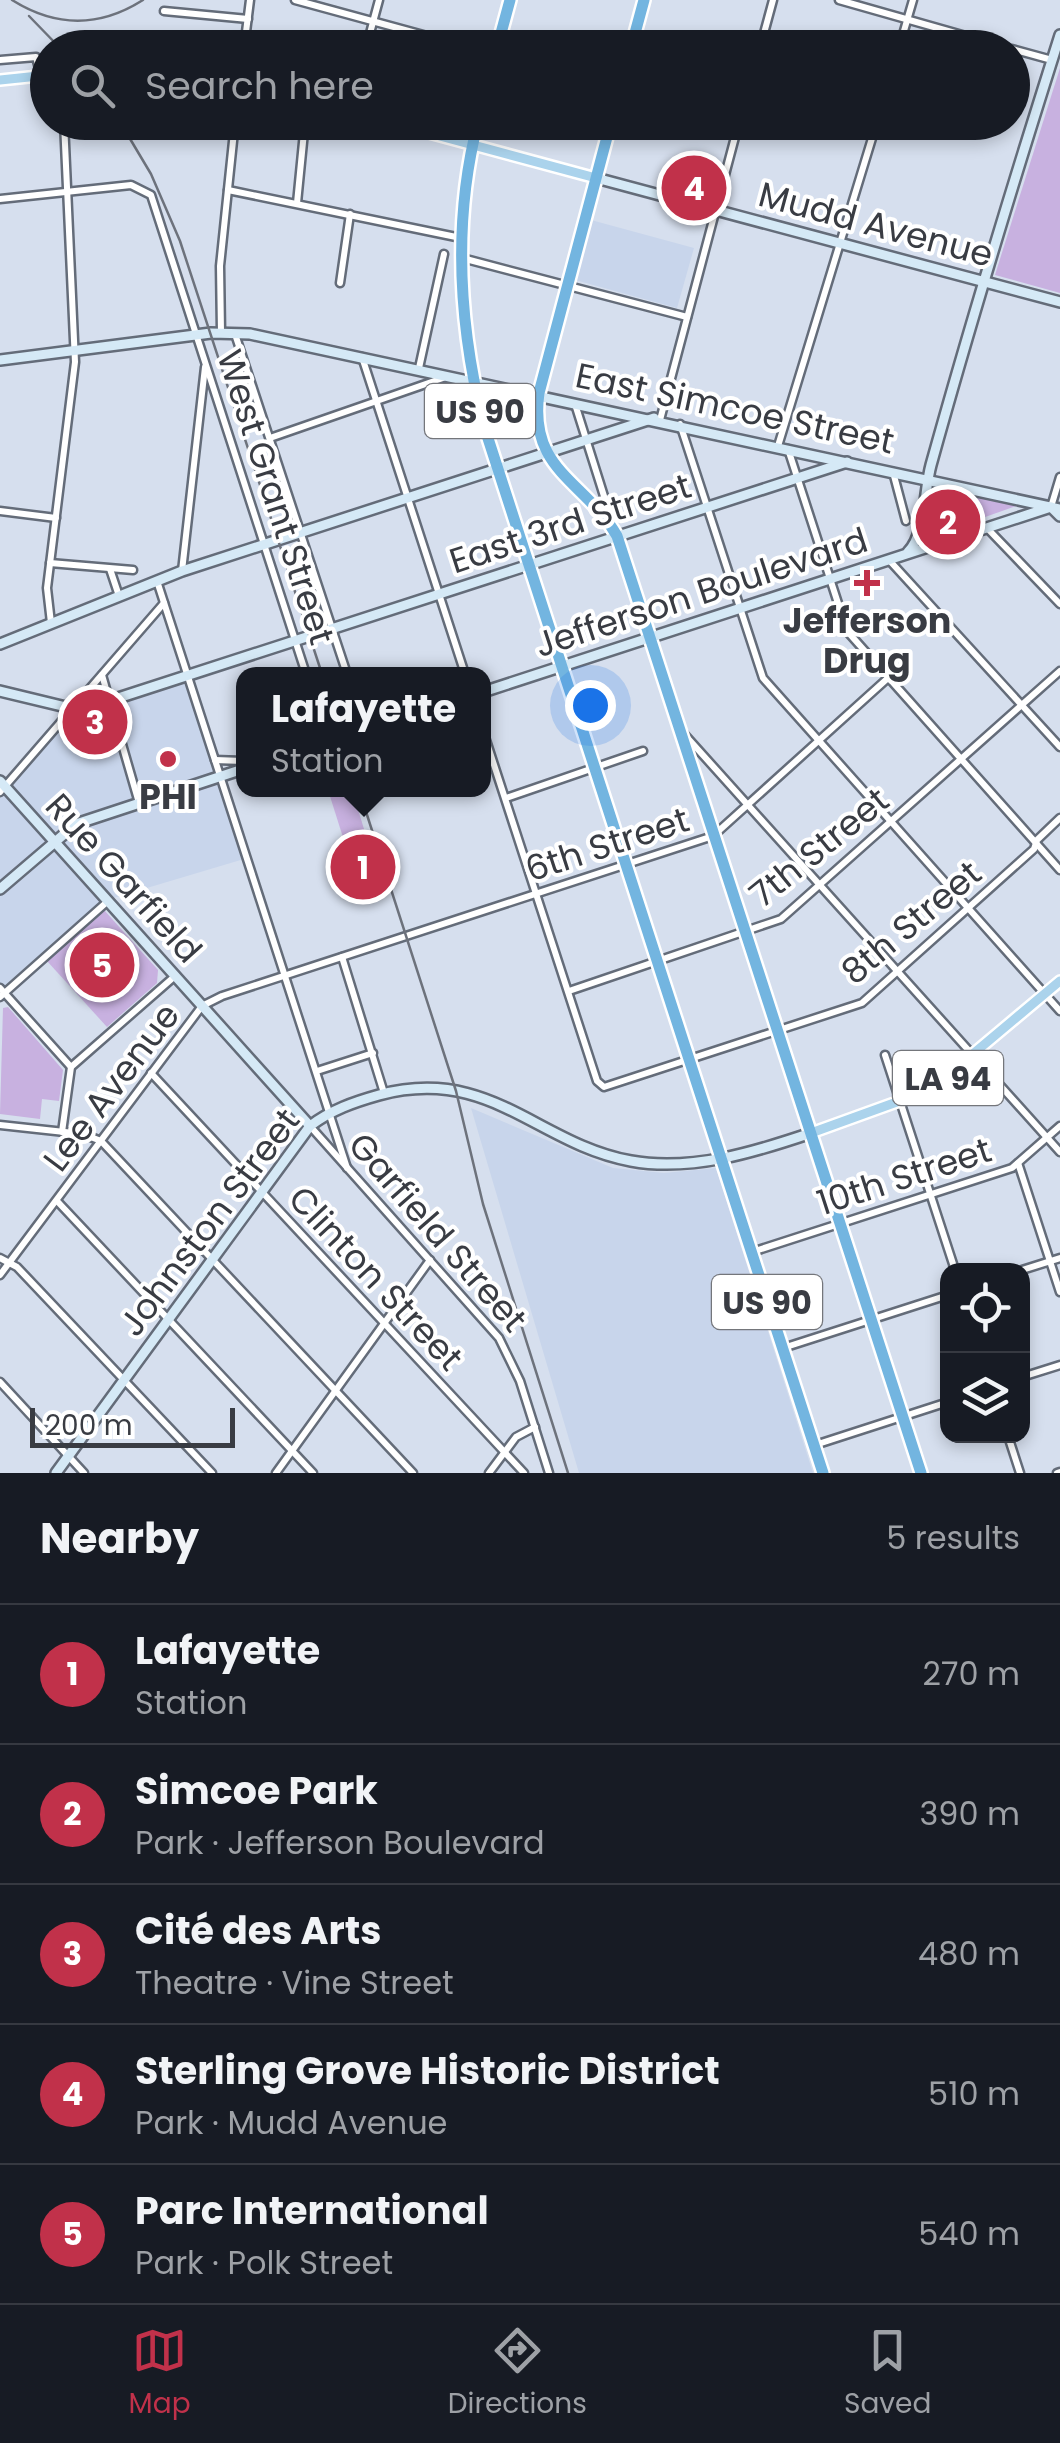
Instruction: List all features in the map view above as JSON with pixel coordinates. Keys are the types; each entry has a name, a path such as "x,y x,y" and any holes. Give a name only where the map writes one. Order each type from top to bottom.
{"highway":[{"path":"502,30 510,0"},
{"path":"636,30 644,0"},
{"path":"472,145 473,140"},
{"path":"596,178 606,140"},
{"name":"US 90","path":"472,145 461,258 473,380 528,565 823,1473"},
{"name":"US 90","path":"596,178 539,393 538,429 559,474 603,516 617,536 921,1473"}],"main road":[{"path":"0,80 30,77"},
{"name":"Mudd Avenue","path":"454,140 596,178"},
{"name":"LA 94","path":"810,1133 899,1102 947,1079 1060,981"}],"street":[{"path":"247,30 250,0"},
{"path":"294,0 406,30"},
{"path":"371,30 378,0"},
{"path":"764,30 772,0"},
{"path":"839,0 946,30"},
{"path":"904,30 913,0"},
{"path":"164,11 248,20"},
{"path":"1030,132 1060,34"},
{"path":"1030,54 1052,60"},
{"path":"0,60 30,58"},
{"path":"52,623 46,598 76,351 65,140"},
{"path":"221,332 220,266 233,140"},
{"path":"296,203 303,140"},
{"path":"0,644 182,571 657,419 734,140"},
{"path":"872,140 783,447 797,478 847,631 1060,870"},
{"path":"906,554 916,541 928,478 1027,140"},
{"name":"Mudd Avenue","path":"596,178 1060,302"},
{"name":"West Grant Street","path":"68,192 131,185 146,190 198,334 304,667"},
{"path":"228,190 462,238"},
{"path":"0,198 68,192"},
{"path":"340,283 350,214"},
{"path":"420,368 444,254"},
{"path":"461,258 687,317"},
{"path":"234,332 345,667"},
{"name":"East Simcoe Street","path":"0,360 234,332 539,393 928,478 1057,511"},
{"path":"362,356 463,667"},
{"path":"182,571 206,361"},
{"path":"270,438 452,375"},
{"path":"574,401 610,512"},
{"path":"680,424 758,670 1060,1011"},
{"name":"East 3rd Street","path":"74,707 188,675 847,461"},
{"path":"892,471 906,521"},
{"path":"1057,511 1060,476"},
{"name":"Jefferson Boulevard","path":"491,689 828,578 987,528 1057,511"},
{"path":"0,512 56,518"},
{"path":"987,528 1060,604"},
{"path":"888,560 1060,746"},
{"path":"50,562 133,570"},
{"path":"110,568 119,596"},
{"path":"157,580 347,1168"},
{"path":"2,787 164,603"},
{"name":"7th Street","path":"569,992 781,919 1060,670"},
{"path":"101,674 139,803"},
{"name":"6th Street","path":"407,936 713,836 888,678"},
{"path":"0,691 74,707"},
{"path":"680,729 1060,1152"},
{"path":"506,798 643,751"},
{"path":"214,759 236,761"},
{"path":"491,763 569,992"},
{"path":"0,889 76,824 236,771"},
{"name":"Rue Garfield","path":"2,787 202,1006"},
{"name":"8th Street","path":"569,992 601,1086 862,1003 968,909 1060,818"},
{"path":"71,1067 1,992 108,901"},
{"name":"Lee Avenue","path":"0,1274 202,1006 407,936"},
{"path":"342,957 384,1093"},
{"path":"62,1132 71,1067 175,976"},
{"name":"Garfield Street","path":"202,1006 499,1338 520,1381 549,1473"},
{"path":"317,1071 373,1053"},
{"path":"885,1055 952,1263"},
{"name":"Clinton Street","path":"152,1073 524,1473"},
{"name":"Johnston Street","path":"56,1473 310,1126 330,1112 384,1093 426,1088 456,1091 499,1102 626,1160 659,1164 721,1158 810,1133"},
{"path":"0,1125 101,1141 413,1473"},
{"name":"10th Street","path":"751,1252 1018,1163 1060,1126"},
{"path":"1018,1163 1060,1292"},
{"path":"57,1201 312,1473"},
{"path":"0,1258 11,1263 212,1473"},
{"path":"1030,1267 1060,1258"},
{"path":"276,1473 430,1260"},
{"path":"782,1348 940,1298"},
{"path":"1030,1374 1060,1365"},
{"path":"0,1382 84,1473"},
{"path":"814,1445 940,1404"},
{"path":"489,1473 520,1434 535,1427"},
{"path":"1010,1443 1020,1473"}],"shaded area":[{"path":"1060,68 1060,293 995,275"},
{"path":"591,220 694,248 677,308 575,280"},
{"path":"930,482 1019,505 923,539"},
{"path":"185,683 244,859 100,902 0,991 0,798 74,714"},
{"path":"330,797 354,797 368,842 347,850"},
{"path":"104,910 158,970 157,983 107,1027 47,961"},
{"path":"8,1007 63,1070 59,1101 42,1099 40,1119 0,1114 3,1008"},
{"path":"471,1108 613,1168 664,1173 716,1168 813,1473 579,1473"}],"railway":[{"path":"12,0 44,15 77,21 110,16 143,0"},
{"path":"29,16 43,30"},
{"path":"131,140 151,174 180,241 320,667"},
{"path":"361,797 456,1091 483,1204 568,1473"}],"place":[{"name":"Sterling Grove Historic District","path":"694,188"},
{"name":"Simcoe Park","path":"948,522"},
{"name":"Jefferson Drug","path":"867,583"},
{"name":"Cité des Arts","path":"95,722"},
{"name":"PHI","path":"168,759"},
{"name":"Lafayette","path":"363,867"},
{"name":"Parc International","path":"102,965"}]}
